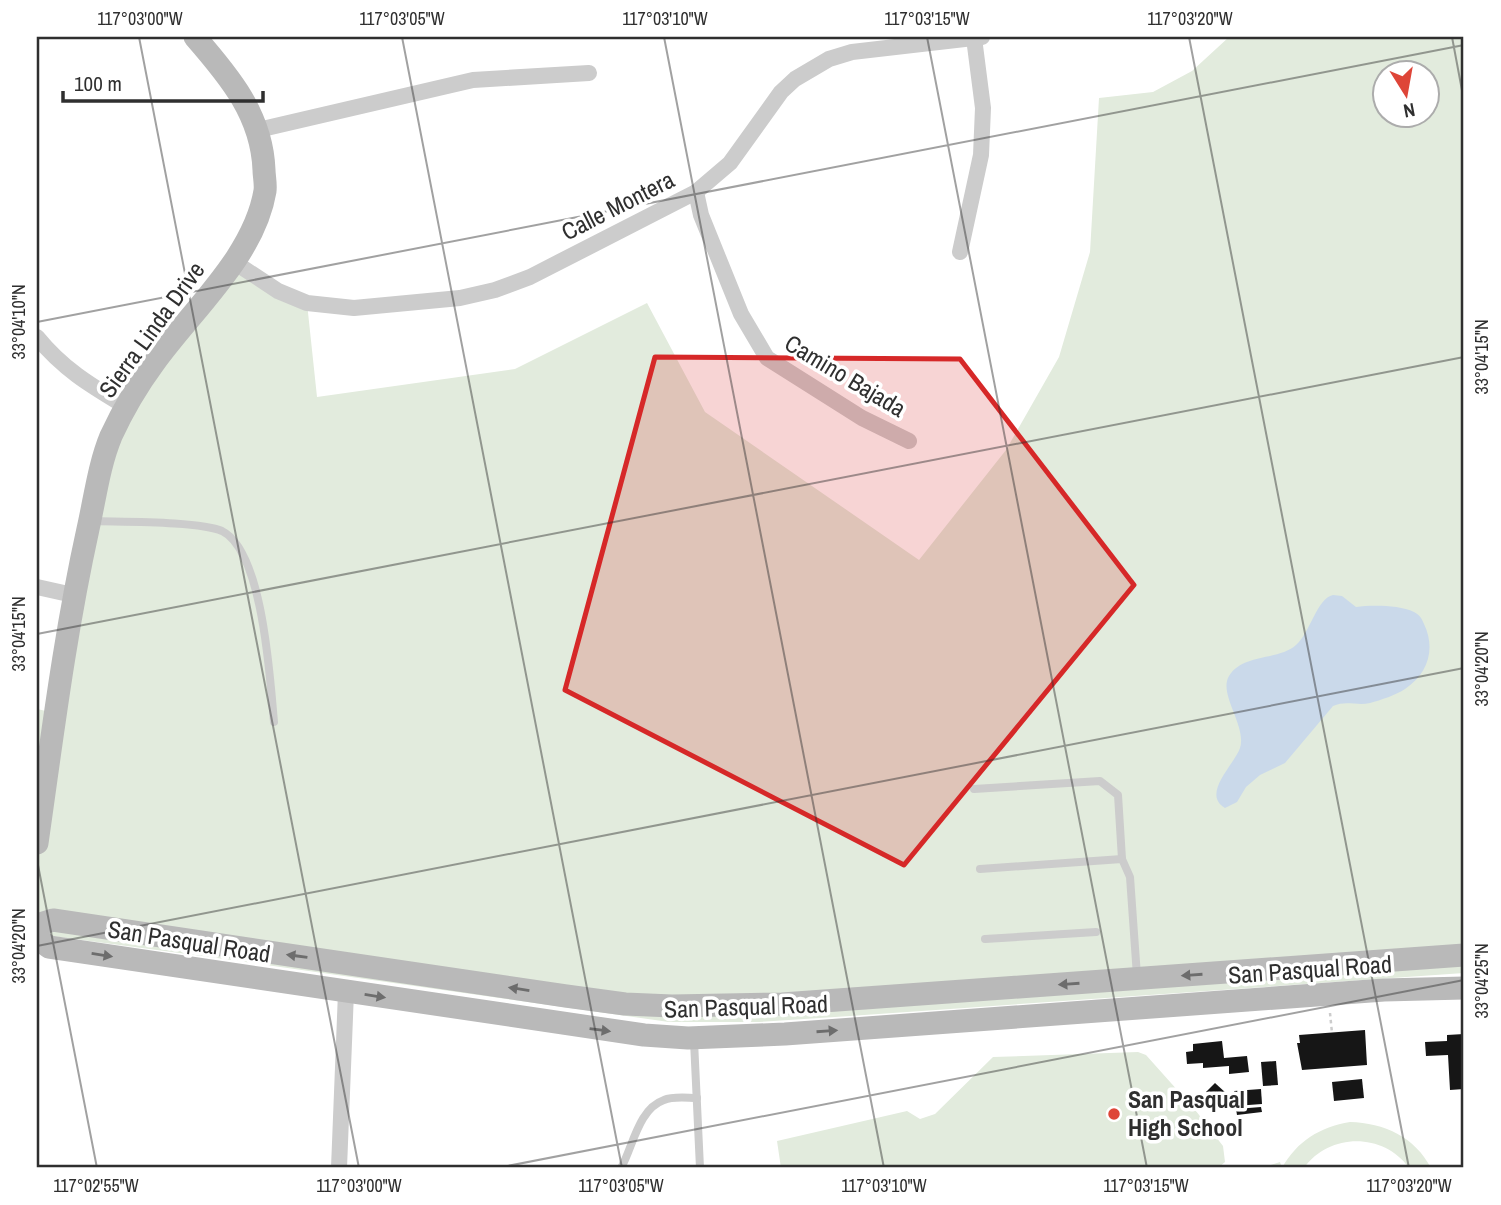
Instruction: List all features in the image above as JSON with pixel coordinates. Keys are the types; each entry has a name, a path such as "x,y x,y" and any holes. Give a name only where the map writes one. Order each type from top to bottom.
{"main road":[{"name":"Sierra Linda Drive","path":"37,843 73,596 110,440 125,406 154,363 234,262 252,230 265,190 264,156 249,107 195,37"},
{"name":"San Pasqual Road","path":"37,925 53,920 625,1004 710,1006 782,1004 1464,955"},
{"name":"San Pasqual Road","path":"37,938 48,947 586,1028 694,1038 785,1034 1384,990 1464,988"}],"street":[{"path":"960,252 981,155 983,108 978,37"},
{"name":"Calle Montera","path":"234,262 278,291 307,303 354,308 460,298 495,290 530,277 696,192 730,163 781,92 796,79 829,59 852,52 978,37"},
{"path":"258,130 473,80 589,73"},
{"name":"Camino Bajada","path":"696,192 701,215 741,314 767,358 862,418 909,441"},
{"path":"37,337 52,356 76,377 125,406"},
{"path":"37,587 73,596"},
{"path":"1137,979 1139,1008"},
{"path":"339,1168 346,992"}],"lane":[{"path":"90,521 200,526 220,530 235,539 245,556 255,585 267,650 274,722"},
{"path":"974,789 1100,781 1118,794 1122,859 1130,877 1137,979"},
{"path":"980,869 1122,859"},
{"path":"985,939 1096,932"},
{"path":"694,1038 700,1168"},
{"path":"621,1168 643,1118 654,1105 664,1099 697,1098"}],"path":[{"path":"1331,1013 1332,1033"}],"highlighted area":[{"path":"655,357 960,359 1134,585 904,865 565,690"}],"shaded area":[{"path":"1229,37 1464,37 1464,973 759,1022 669,1022 37,934 37,709 55,713 110,440 234,262 307,303 317,397 515,369 647,303 705,412 919,560 1006,450 1059,357 1090,252 1099,98 1153,92 1192,71"},
{"path":"1138,1052 1146,1055 1223,1146 1225,1162 1218,1168 781,1168 777,1141 907,1111 920,1119 935,1114 993,1057"},
{"path":"1350,1122 1375,1125 1397,1134 1416,1148 1431,1168 1409,1168 1398,1156 1385,1148 1356,1141 1327,1148 1304,1168 1282,1168 1295,1150 1310,1137"},
{"path":"1280,1162 1282,1168 1262,1168"}],"water":[{"path":"1333,595 1342,596 1356,607 1393,607 1418,614 1428,633 1429,652 1424,668 1413,683 1393,695 1370,703 1342,703 1333,706 1285,763 1260,775 1246,787 1237,802 1225,808 1216,795 1221,779 1237,755 1241,739 1227,692 1229,676 1243,664 1289,650 1296,645 1322,602"}],"building":[{"path":"1365,1030 1367,1065 1302,1070 1297,1043 1300,1043 1299,1035"},
{"path":"1464,1034 1464,1089 1450,1090 1448,1055 1426,1056 1425,1042 1447,1041 1447,1035"},
{"path":"1222,1041 1224,1058 1247,1056 1249,1072 1229,1074 1229,1066 1203,1068 1203,1063 1187,1064 1186,1052 1193,1051 1193,1044"},
{"path":"1276,1061 1278,1085 1263,1086 1261,1062"},
{"path":"1362,1079 1364,1098 1334,1101 1332,1082"},
{"path":"1215,1083 1227,1094 1218,1104 1206,1092"},
{"path":"1261,1089 1262,1104 1235,1106 1234,1091"},
{"path":"1261,1107 1262,1112 1237,1115 1236,1109"}],"place":[{"name":"San Pasqual High School","path":"1114,1114"}]}
